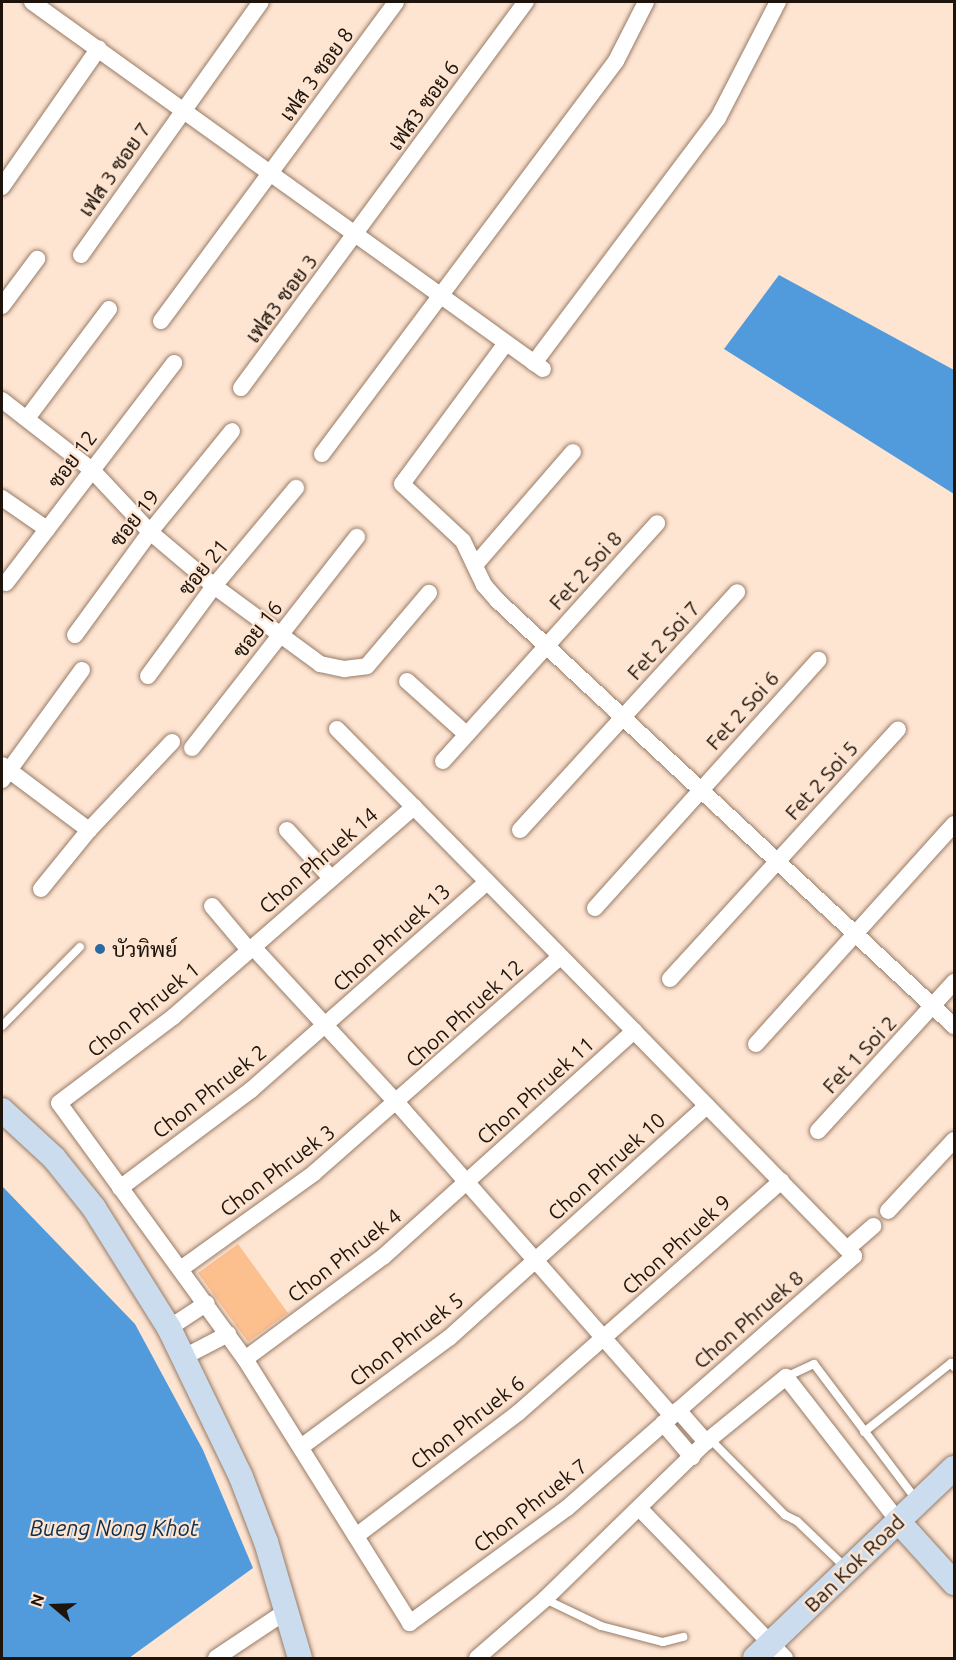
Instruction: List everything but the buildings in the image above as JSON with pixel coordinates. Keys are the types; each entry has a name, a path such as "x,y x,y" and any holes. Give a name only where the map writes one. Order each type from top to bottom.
{"street":[{"path":"32,2 184,109 538,366 718,118 778,2"},
{"name":"เฟส 3 ซอย 7","path":"81,255 261,2"},
{"name":"เฟส 3 ซอย 8","path":"161,321 396,2"},
{"name":"เฟส3 ซอย 6","path":"357,235 526,2"},
{"path":"322,454 442,297 616,61 646,2"},
{"path":"2,188 99,48"},
{"name":"เฟส3 ซอย 3","path":"241,388 357,235"},
{"path":"2,306 37,259"},
{"path":"28,417 109,309"},
{"path":"506,343 402,484 454,532 476,564 487,590 954,1026"},
{"name":"ซอย 12","path":"6,583 174,363"},
{"path":"2,400 28,417 92,470 150,532 214,586 304,655 332,668 367,666 429,593"},
{"name":"ซอย 19","path":"75,635 150,532 232,431"},
{"path":"476,564 573,452"},
{"name":"ซอย 21","path":"148,676 214,586 296,488"},
{"path":"2,498 47,529"},
{"name":"Fet 2 Soi 8","path":"443,760 657,523"},
{"name":"ซอย 16","path":"192,748 357,537"},
{"name":"Fet 2 Soi 7","path":"520,830 737,592"},
{"name":"Fet 2 Soi 6","path":"595,908 818,660"},
{"path":"82,670 4,772 89,830"},
{"path":"407,681 466,734"},
{"path":"337,729 851,1252"},
{"name":"Fet 2 Soi 5","path":"670,979 898,729"},
{"path":"41,889 89,830 172,742"},
{"name":"Chon Phruek 14","path":"251,948 414,807"},
{"path":"756,1044 954,824"},
{"path":"287,830 331,878"},
{"name":"Chon Phruek 13","path":"324,1027 487,882"},
{"path":"212,906 398,1104 535,1260 601,1340 671,1416 708,1440"},
{"name":"Chon Phruek 1","path":"120,1188 58,1102 173,1017 251,948"},
{"name":"Chon Phruek 12","path":"398,1104 560,957"},
{"name":"Fet 1 Soi 2","path":"818,1131 954,982"},
{"name":"Chon Phruek 2","path":"120,1188 251,1090 324,1027"},
{"name":"Chon Phruek 11","path":"466,1182 634,1031"},
{"name":"Chon Phruek 3","path":"182,1268 314,1173 398,1104"},
{"name":"Chon Phruek 10","path":"535,1260 707,1106"},
{"path":"2,1110 54,1158 94,1208 169,1328 241,1477 288,1610 300,1659"},
{"path":"888,1211 954,1140"},
{"name":"Chon Phruek 9","path":"601,1340 781,1181"},
{"name":"Chon Phruek 4","path":"245,1359 383,1257 466,1182"},
{"path":"120,1188 182,1268 245,1359 356,1536"},
{"name":"Chon Phruek 8","path":"671,1416 851,1252 873,1226"},
{"name":"Chon Phruek 5","path":"300,1447 449,1338 535,1260"},
{"path":"169,1328 207,1303"},
{"path":"184,1358 228,1334"},
{"name":"Chon Phruek 6","path":"356,1536 518,1413 601,1340"},
{"path":"489,1656 708,1440 786,1377 897,1521 954,1583"},
{"path":"671,1416 692,1457"},
{"name":"Chon Phruek 7","path":"356,1536 410,1623 567,1508 671,1416"},
{"name":"Ban Kok Road","path":"771,1654 847,1568 954,1468"},
{"path":"640,1509 771,1654"},
{"path":"216,1659 288,1610"}],"lane":[{"path":"2,1026 80,947"},
{"path":"864,1432 951,1362 954,1367"},
{"path":"786,1377 814,1364 918,1502"},
{"path":"708,1440 785,1515 797,1521 847,1568"},
{"path":"545,1599 601,1626 663,1642 683,1637"}],"shaded area":[{"path":"238,1244 288,1313 248,1342 198,1273"}],"water":[{"path":"779,275 954,370 954,494 724,349"},
{"name":"Bueng Nong Khot","path":"2,1186 135,1324 203,1450 253,1568 129,1658 2,1658"}],"place":[{"name":"บัวทิพย์","path":"100,949"}]}
